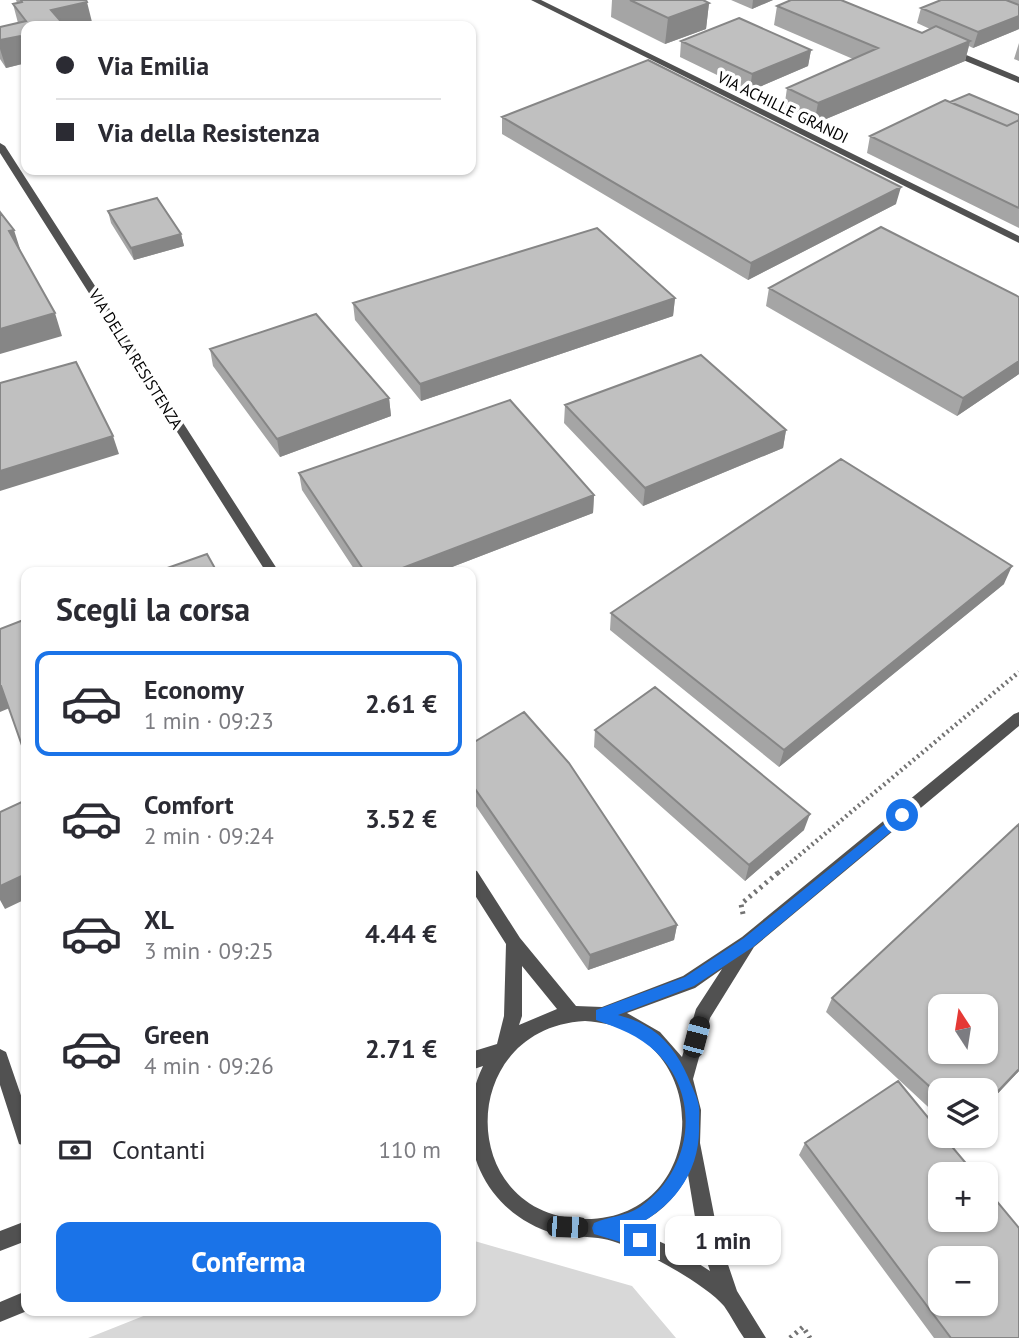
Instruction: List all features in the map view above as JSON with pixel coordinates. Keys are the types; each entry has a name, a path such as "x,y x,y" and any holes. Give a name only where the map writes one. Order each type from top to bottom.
{"street":[{"name":"VIA ACHILLE GRANDI","path":"535,0 1019,240"},
{"path":"935,44 1019,80"},
{"name":"VIA DELLA RESISTENZA","path":"0,146 269,567"},
{"path":"601,1015 689,982 748,943 1019,718"},
{"path":"476,885 514,943 572,1013"},
{"path":"514,943 513,1016 501,1049 483,1081 477,1106 476,1146 506,1192 534,1214 567,1227 599,1228 622,1224 643,1215 664,1198 688,1160 692,1141"},
{"path":"684,1081 702,1015 748,943"},
{"path":"476,1059 501,1049 534,1023 572,1013 601,1015 639,1030 662,1048 675,1063 692,1104 692,1141 708,1235 729,1297 756,1338"},
{"path":"0,1058 21,1122"},
{"path":"599,1228 640,1240 674,1256 729,1297"},
{"path":"0,1241 21,1233"},
{"path":"0,1312 21,1303"}],"path":[{"path":"748,943 741,904 1019,672"},
{"path":"790,1338 803,1326 810,1338"}],"shaded area":[{"path":"476,1241 632,1286 676,1338 88,1338 143,1316 476,1316"}],"building":[{"path":"21,0 87,2 51,10 61,21 26,21 13,4 22,2"},
{"path":"630,0 703,0 709,3 668,18"},
{"path":"791,0 841,0 922,33 936,26 970,41 818,103 787,88 878,48 777,6"},
{"path":"941,0 1006,0 1019,5 1019,16 978,32 921,8"},
{"path":"739,18 811,50 752,74 681,41"},
{"path":"21,22 21,37 0,40 0,27"},
{"path":"648,60 901,187 751,263 502,117"},
{"path":"969,94 1019,115 1019,120 1007,126 950,102"},
{"path":"945,100 1007,126 1019,120 1019,208 870,136"},
{"path":"157,198 181,234 131,248 108,211"},
{"path":"0,212 14,230 9,231 55,313 0,329"},
{"path":"881,227 1019,297 1019,361 963,398 769,288"},
{"path":"597,228 675,298 420,384 353,303"},
{"path":"316,314 389,398 277,439 210,349"},
{"path":"701,355 786,430 645,488 565,405"},
{"path":"76,362 113,436 0,471 0,383"},
{"path":"510,400 594,495 405,567 362,567 299,473"},
{"path":"841,459 1012,566 784,750 611,613"},
{"path":"207,554 214,567 170,567"},
{"path":"21,621 21,743 0,686 0,629"},
{"path":"655,687 810,814 749,865 595,730"},
{"path":"524,712 569,763 677,925 590,955 476,790 476,741"},
{"path":"21,802 21,876 0,886 0,812"},
{"path":"1019,824 1019,1069 998,1091 998,1078 928,1078 928,1085 832,998"},
{"path":"898,1081 928,1117 928,1148 953,1148 965,1162 928,1162 928,1232 998,1232 998,1203 1019,1228 1019,1338 951,1338 935,1316 998,1316 998,1246 928,1246 928,1307 805,1143"}],"route":[{"path":"640,1240 599,1228 622,1224 643,1215 664,1198 679,1178 688,1160 692,1141 692,1104 675,1063 662,1048 639,1030 620,1020 601,1015 689,982 709,969 748,943 902,815"}]}
